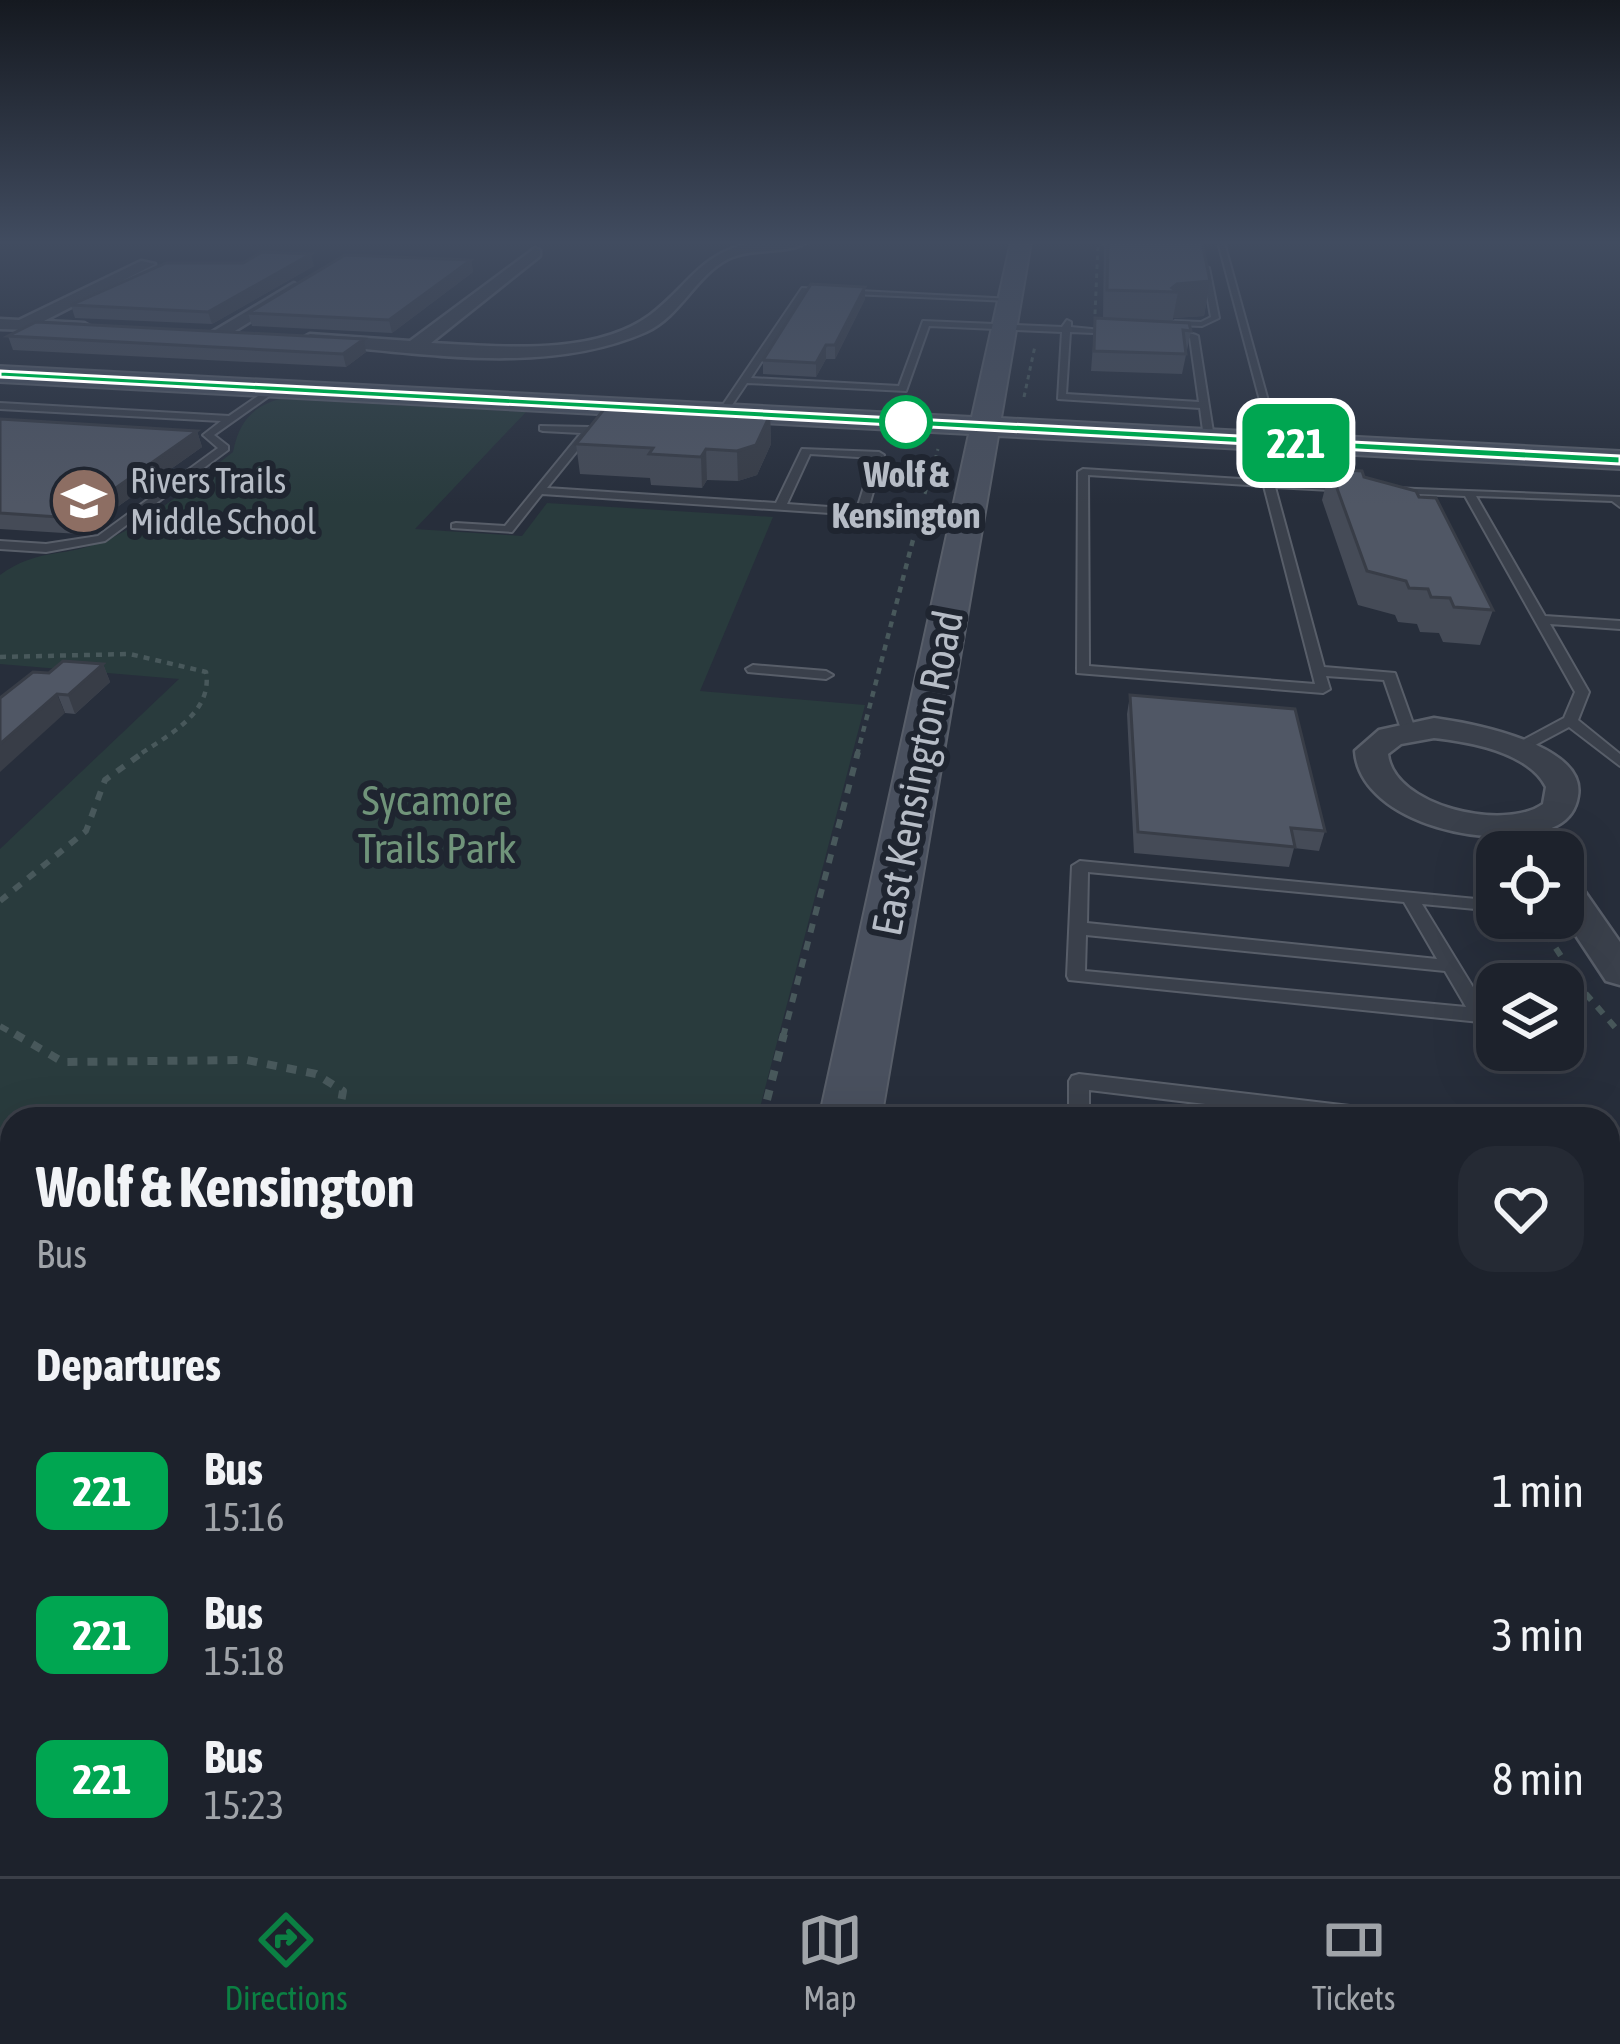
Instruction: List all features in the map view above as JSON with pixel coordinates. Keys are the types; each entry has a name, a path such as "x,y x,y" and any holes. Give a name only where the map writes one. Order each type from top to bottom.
{"main road":[{"name":"East Kensington Road","path":"852,1107 943,518 983,426 1003,330"},
{"path":"0,374 1620,460"}],"street":[{"path":"216,335 225,330"},
{"path":"417,345 437,330"},
{"path":"283,338 512,349 603,340 630,330"},
{"path":"194,334 261,337"},
{"path":"603,340 625,352"},
{"path":"1493,831 1458,823 1396,798 1377,781 1369,764 1372,748 1408,730 1463,730 1519,748 1557,778 1563,794 1558,809 1534,831"},
{"path":"1584,924 1620,972"}],"lane":[{"path":"723,412 779,330"},
{"path":"745,380 903,389 924,330"},
{"path":"1058,330 1123,333"},
{"path":"1065,330 1061,397 1204,404"},
{"path":"1245,330 1276,442"},
{"path":"1163,334 1194,336 1208,438"},
{"path":"1183,336 1189,385"},
{"path":"208,435 274,388"},
{"path":"455,526 508,530 608,406"},
{"path":"0,410 231,419"},
{"path":"0,410 56,417 62,423"},
{"path":"542,428 588,431"},
{"path":"4,548 62,547 101,539 224,448 208,435 185,434"},
{"path":"780,507 806,451 879,455 862,512"},
{"path":"1269,483 1323,689 1082,670 1083,472 1358,488"},
{"path":"1381,490 1615,498 1620,504"},
{"path":"539,491 943,518"},
{"path":"1471,495 1582,692 1570,721 1519,748"},
{"path":"1541,620 1620,625"},
{"path":"753,669 826,675"},
{"path":"1318,670 1390,676 1408,730"},
{"path":"1570,721 1620,761"},
{"path":"1410,898 1480,1015 1076,976 1080,866 1410,898 1476,905"},
{"path":"1078,928 1451,966"},
{"path":"1079,1107 1079,1081 1293,1107"}],"path":[{"path":"766,1107 943,518 940,442"},
{"path":"0,657 87,650 152,657 206,672 208,684 191,718 105,780 86,830 0,901"},
{"path":"1550,939 1586,994 1620,1033"},
{"path":"0,1026 58,1061 291,1066 324,1074 343,1090 340,1107"}],"green space":[{"name":"Sycamore Trails Park","path":"279,399 526,412 415,529 522,536 547,503 773,517 700,691 865,705 760,1107 0,1107 0,849 179,679 0,664 0,575 37,557 99,543 135,525 233,452 247,418"}],"building":[{"path":"21,330 182,330 364,339 343,354 8,336"},
{"path":"782,330 843,330 816,363 763,360"},
{"path":"1095,330 1191,330 1191,331 1183,330 1186,354 1094,351"},
{"path":"605,408 770,415 756,445 737,451 706,449 701,457 649,454 653,448 576,444"},
{"path":"0,419 197,431 73,518 0,513"},
{"path":"1330,469 1362,471 1364,477 1416,491 1419,497 1436,498 1493,610 1454,607 1450,598 1431,597 1428,589 1409,588 1406,581 1367,571"},
{"path":"63,661 103,664 68,695 57,694 0,744 0,698 33,672 49,673"},
{"path":"1130,695 1295,709 1325,831 1291,828 1295,847 1138,832"}],"bus line":[{"name":"221","path":"0,374 1620,460"}],"place":[{"name":"Wolf & Kensington","path":"906,422"},
{"name":"Rivers Trails Middle School","path":"84,501"}]}
